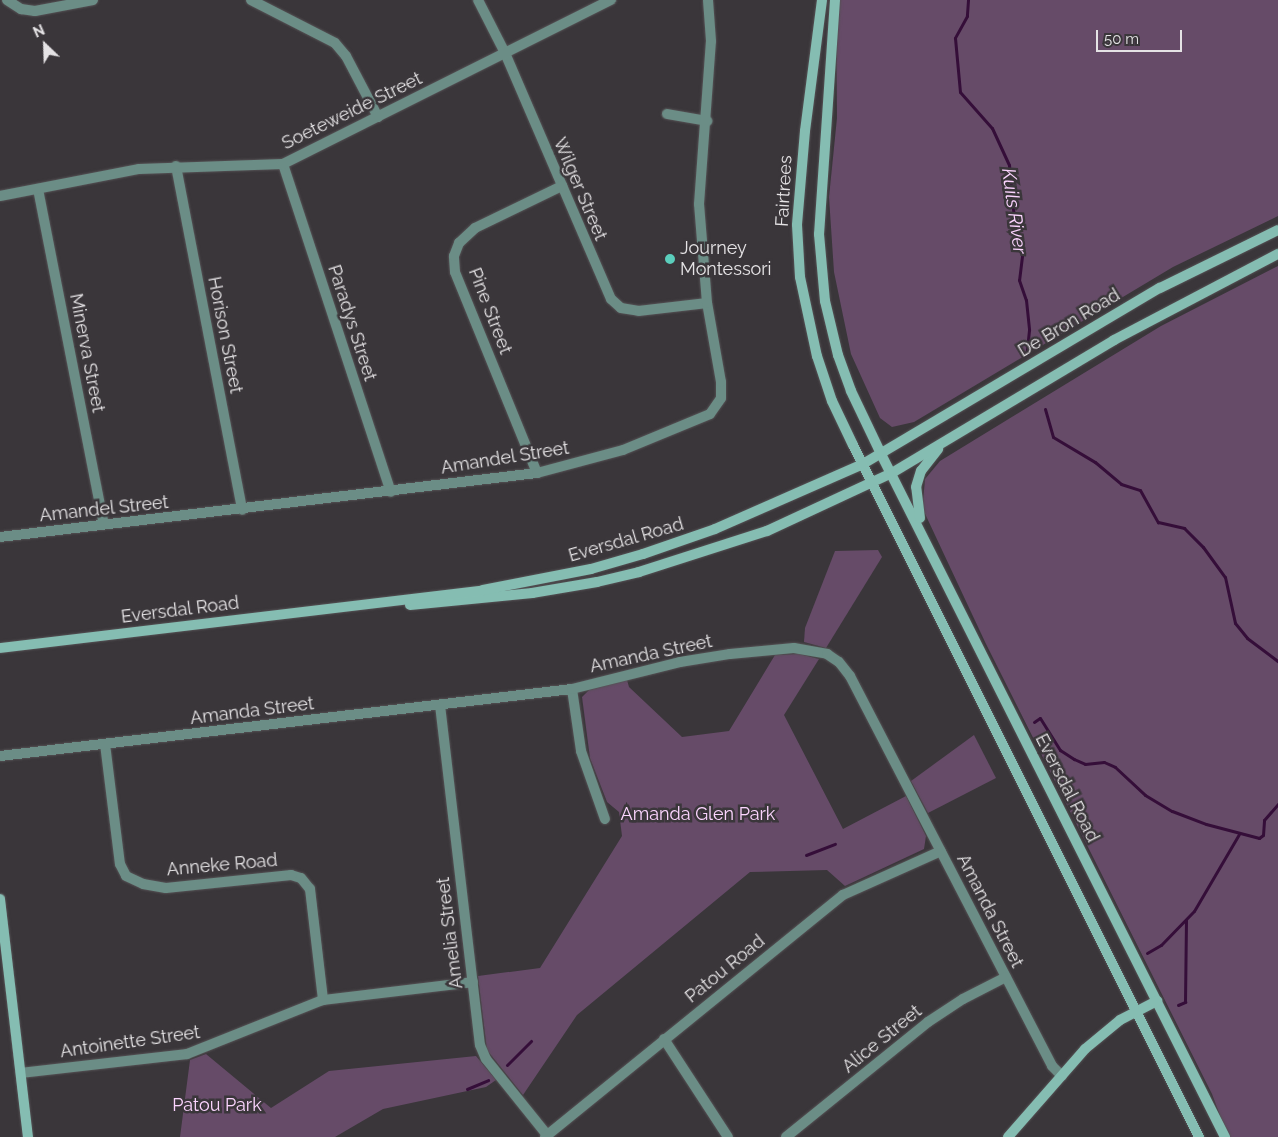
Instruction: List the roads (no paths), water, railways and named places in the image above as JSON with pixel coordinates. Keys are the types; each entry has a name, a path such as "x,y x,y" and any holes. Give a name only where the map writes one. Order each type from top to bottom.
{"street":[{"path":"7,0 21,9 35,11 93,0"},
{"path":"252,0 335,43 346,56 378,117"},
{"name":"Wilger Street","path":"478,0 505,53 607,294 616,304 639,311 707,303"},
{"name":"Soeteweide Street","path":"0,196 139,169 176,166 283,164 611,0"},
{"name":"Amandel Street","path":"0,537 242,510 538,473 623,450 671,432 714,410 720,398 721,382 707,303 699,204 707,120 711,41 708,0"},
{"name":"Fairtrees","path":"822,0 798,201 800,277 816,356 832,401 872,483"},
{"name":"Fairtrees","path":"835,0 832,80 819,206 821,264 826,301 838,355 881,454 892,473"},
{"path":"667,114 707,120"},
{"name":"Paradys Street","path":"283,164 391,492"},
{"name":"Horison Street","path":"176,166 242,510"},
{"name":"Pine Street","path":"538,473 455,272 454,256 459,243 475,228 562,186"},
{"name":"Minerva Street","path":"38,189 104,524"},
{"name":"De Bron Road","path":"881,454 1160,288 1278,230"},
{"path":"892,473 1114,340 1278,254"},
{"path":"922,532 916,487 925,465 948,440"},
{"name":"Eversdal Road","path":"0,648 365,606 483,590 592,569 716,529 863,464 881,454"},
{"name":"Eversdal Road","path":"365,606 494,598 639,572 767,531 892,473 1224,1137"},
{"name":"Eversdal Road","path":"872,483 1199,1137"},
{"name":"Amanda Street","path":"0,756 572,689 680,662 730,654 794,648 827,654 839,662 850,676 1052,1066 1062,1076"},
{"path":"572,689 582,751 605,819"},
{"name":"Amelia Street","path":"440,705 483,1054 546,1136"},
{"name":"Anneke Road","path":"105,744 120,864 126,876 143,884 166,888 291,875 300,878 310,889 323,1000"},
{"name":"Patou Road","path":"546,1136 843,895 941,850"},
{"path":"0,899 28,1137"},
{"name":"Alice Street","path":"786,1137 928,1022 963,999 1006,977"},
{"name":"Antoinette Street","path":"21,1073 187,1054 323,1000 473,982"},
{"path":"1008,1137 1085,1049 1136,1011 1157,1001"},
{"path":"664,1039 728,1137"}],"waterway":[{"name":"Kuils River","path":"968,0 967,16 955,38 960,92 992,128 1009,165 1014,219 1023,248 1019,280 1026,300 1029,330 1027,350"},
{"name":"Kuils River","path":"1045,409 1053,437 1095,462 1121,484 1140,490 1158,522 1184,528 1203,547 1225,577 1235,623 1247,638 1278,661"},
{"path":"1034,722 1040,718 1060,750 1074,759 1085,764 1104,762 1115,767 1145,795 1172,811 1206,824 1259,838 1263,835 1264,820 1278,804"},
{"path":"1147,953 1161,945 1194,911 1239,834"},
{"path":"806,855 835,844"},
{"path":"1178,1005 1185,1002 1186,920"},
{"path":"507,1065 531,1041"},
{"path":"467,1089 488,1080"}],"place":[{"name":"Journey Montessori","path":"670,259"}],"park label":[{"name":"Amanda Glen Park","path":"698,814"},
{"name":"Patou Park","path":"217,1105"}]}
